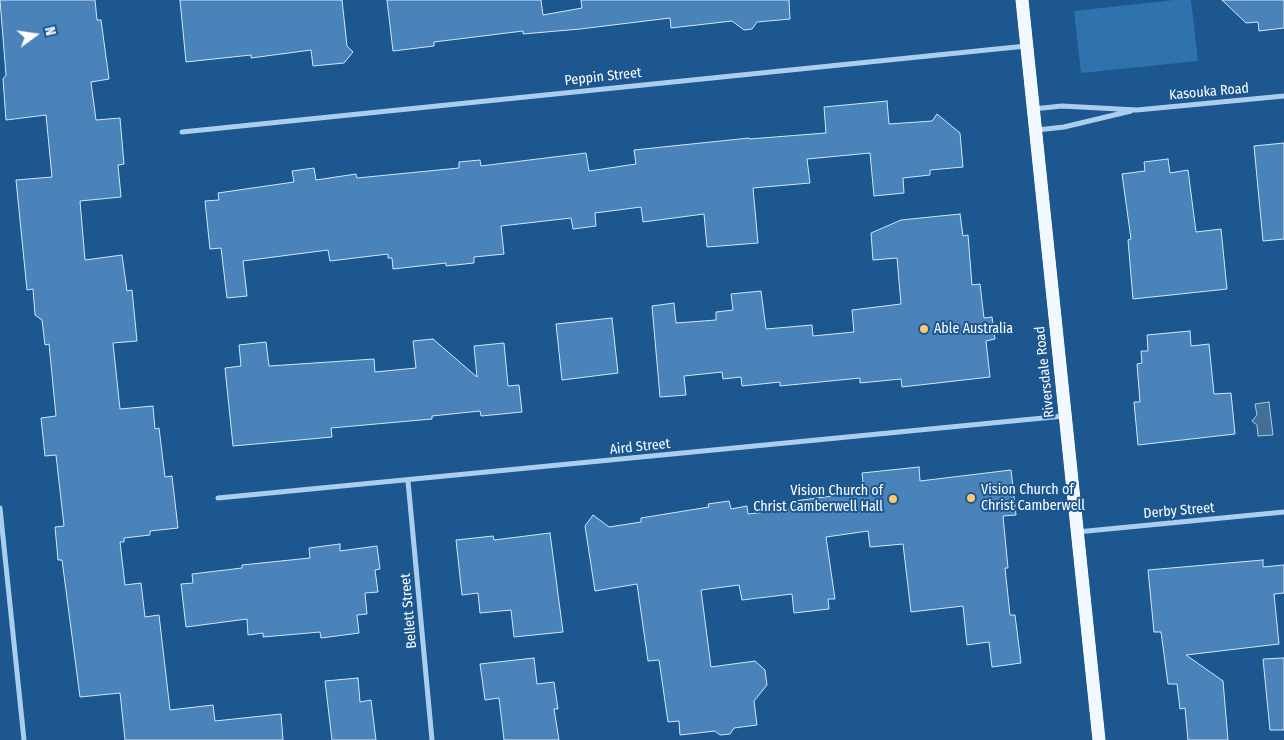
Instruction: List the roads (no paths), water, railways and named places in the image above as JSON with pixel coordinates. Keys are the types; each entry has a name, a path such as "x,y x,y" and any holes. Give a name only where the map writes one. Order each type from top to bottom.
{"main road":[{"name":"Riversdale Road","path":"1022,0 1099,740"}],"street":[{"name":"Peppin Street","path":"182,132 1026,46"},
{"name":"Kasouka Road","path":"1035,130 1064,127 1137,110 1284,96"},
{"name":"Kasouka Road","path":"1033,109 1062,106 1137,110"},
{"name":"Aird Street","path":"218,498 1064,416"},
{"name":"Bellett Street","path":"408,481 432,740"},
{"path":"0,508 24,740"},
{"name":"Derby Street","path":"1077,532 1284,512"}],"tram line":[{"path":"1016,0 1093,740"},
{"path":"1028,0 1105,740"}],"place":[{"name":"Able Australia","path":"924,329"},
{"name":"Vision Church of Christ Camberwell","path":"971,498"},
{"name":"Vision Church of Christ Camberwell Hall","path":"893,499"}]}
